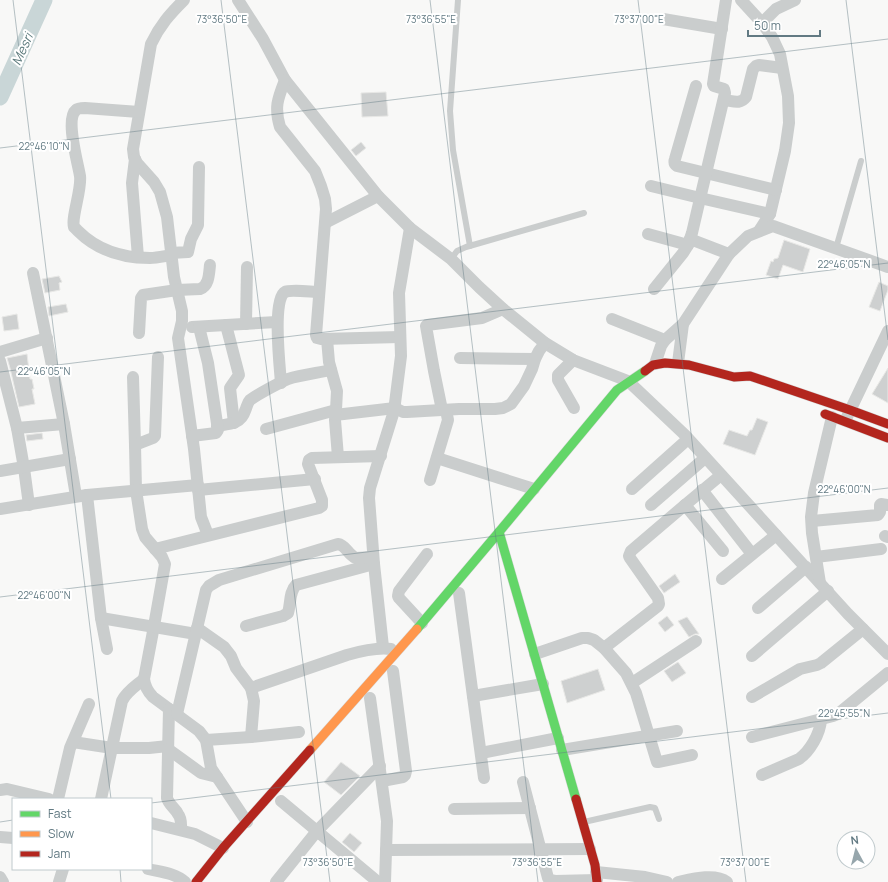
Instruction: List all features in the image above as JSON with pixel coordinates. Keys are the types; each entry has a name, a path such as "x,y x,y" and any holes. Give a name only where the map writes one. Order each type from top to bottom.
{"main road":[{"path":"196,882 224,848 399,650 617,390 632,383 655,364 665,362 678,363 734,377 750,376 888,424"},
{"path":"734,377 743,384"},
{"path":"818,412 888,438"},
{"path":"418,641 517,524"},
{"path":"499,532 562,750 597,878"},
{"path":"384,682 395,668"},
{"path":"360,709 372,695"}],"street":[{"path":"138,257 132,183 135,159 133,149 151,44 161,25 184,0"},
{"path":"238,0 263,39 285,80 378,196 410,228 451,259 503,309 545,343 573,360 632,383 688,439 863,629 888,654"},
{"path":"654,289 683,253 689,242 700,198 725,93 725,90 714,86 713,84 726,0"},
{"path":"741,0 762,23 772,37 780,54 788,96 789,123 785,151 770,214 759,231"},
{"path":"762,23 776,9 795,0"},
{"path":"663,19 722,29"},
{"path":"724,100 741,102 746,98 753,69 756,66 759,65 782,68"},
{"path":"285,80 277,103 277,119 280,127 315,171 325,199 326,209 316,335 321,339 400,337"},
{"path":"696,86 674,162 677,166 776,190"},
{"path":"139,112 80,108 74,112 72,118 73,147 80,177 80,186 74,220 74,226 77,230 95,245 110,252 151,258 188,252 191,239 198,225 199,167"},
{"path":"135,159 154,182 160,192 167,217 171,254 182,311 181,328 178,338 192,436 201,517 208,535"},
{"path":"651,186 770,214"},
{"path":"325,223 378,196"},
{"path":"655,364 661,346 683,324 729,254 748,236 759,231 773,226 888,267"},
{"path":"383,648 369,498 370,488 394,412 400,356 399,293 410,228"},
{"path":"648,234 689,242 729,254"},
{"path":"139,333 141,298 143,295 203,288 209,276 210,265"},
{"path":"246,324 247,267"},
{"path":"33,273 70,459 82,496 107,649"},
{"path":"281,383 277,322 280,298 284,292 288,291 319,292"},
{"path":"430,480 448,420 434,372 426,326 482,318 503,309"},
{"path":"612,319 666,340"},
{"path":"181,328 277,322"},
{"path":"678,363 683,324"},
{"path":"226,325 239,375 230,388 234,423"},
{"path":"192,436 216,433 218,430 208,363 199,327"},
{"path":"845,422 888,331"},
{"path":"0,352 47,338"},
{"path":"327,339 329,362 337,391 335,420 338,457"},
{"path":"266,429 336,413 503,408 511,404 524,386 535,359 545,343"},
{"path":"135,445 155,436 158,357"},
{"path":"460,358 535,359"},
{"path":"573,360 558,375 558,380 574,408"},
{"path":"0,361 17,428 29,505"},
{"path":"217,426 234,423 241,419 244,415 247,404 250,401 281,383 331,370"},
{"path":"133,377 136,484 144,533 162,557 165,564 144,680 145,686 153,697 199,731 206,740 211,768 247,822"},
{"path":"824,587 816,557 812,533 812,522 814,493 832,417"},
{"path":"17,428 64,424"},
{"path":"632,489 688,439"},
{"path":"155,549 319,508 322,506 322,500 308,464 309,460 312,458 381,456"},
{"path":"437,458 534,489"},
{"path":"650,505 705,458"},
{"path":"0,471 70,459"},
{"path":"604,648 659,604 658,598 630,558 631,551 721,475"},
{"path":"0,509 82,496 136,484 198,487 315,479"},
{"path":"702,490 752,554"},
{"path":"685,505 723,551"},
{"path":"812,522 878,515 880,512 880,505 888,505"},
{"path":"722,579 776,535"},
{"path":"181,830 179,814 170,805 167,798 168,747 173,712 197,631 206,590 213,583 338,544 342,545 353,557 374,560"},
{"path":"816,557 882,549"},
{"path":"422,623 399,598 398,594 427,554"},
{"path":"246,626 283,616 288,613 292,589 296,585 374,560"},
{"path":"758,608 806,567"},
{"path":"752,656 824,587"},
{"path":"459,592 484,778"},
{"path":"101,618 197,631 224,646 231,656 236,668 251,688 254,701 251,737"},
{"path":"752,698 800,669 821,663 863,629"},
{"path":"534,654 582,638 594,640 604,648 626,673 632,683 657,762 692,755"},
{"path":"632,683 696,641"},
{"path":"251,688 362,651 383,648 399,650"},
{"path":"382,781 403,777 406,771 395,668"},
{"path":"752,737 821,720 838,714 888,673"},
{"path":"101,798 122,700 128,692 144,680"},
{"path":"473,696 543,684"},
{"path":"372,695 387,821 385,882"},
{"path":"58,798 70,748 89,704"},
{"path":"762,776 799,760 804,756 818,733 821,726 821,720"},
{"path":"562,750 677,731"},
{"path":"206,740 299,732"},
{"path":"481,753 558,738"},
{"path":"73,742 112,748 168,747 201,773 217,777"},
{"path":"276,882 317,831 380,766"},
{"path":"523,782 540,849 548,878 550,880 645,877 667,882"},
{"path":"0,790 7,789 45,798"},
{"path":"281,801 378,882"},
{"path":"454,809 530,808"},
{"path":"152,823 195,834 224,848"},
{"path":"0,837 12,838"},
{"path":"386,850 590,849"},
{"path":"59,882 64,870"},
{"path":"152,870 178,876 185,882"},
{"path":"0,877 3,882"},
{"path":"678,882 714,877 727,882"}],"lane":[{"path":"458,0 450,111 452,150 470,246"},
{"path":"836,248 861,160"},
{"path":"451,259 457,251 461,249 584,213"},
{"path":"582,822 650,807 655,808 659,819"}],"building":[{"path":"386,92 388,116 362,117 361,93"},
{"path":"361,142 366,148 356,156 351,150"},
{"path":"784,240 810,249 803,272 783,265 778,279 766,275 771,261 773,262 774,259 778,258"},
{"path":"59,276 62,282 59,283 60,290 45,293 42,279"},
{"path":"879,282 888,286 888,290 880,311 869,307"},
{"path":"66,304 68,312 49,316 48,307"},
{"path":"17,314 19,329 4,331 2,317"},
{"path":"27,354 30,379 32,379 34,389 32,389 35,404 19,407 7,358"},
{"path":"888,368 888,403 872,394"},
{"path":"757,418 768,422 755,455 723,444 729,430 747,436 750,430 752,430"},
{"path":"42,433 43,439 27,441 26,435"},
{"path":"675,574 680,582 664,593 659,586"},
{"path":"667,616 674,625 665,632 658,623"},
{"path":"687,617 699,634 689,637 678,621"},
{"path":"678,662 686,673 672,682 664,671"},
{"path":"598,669 605,690 567,703 561,681"},
{"path":"341,762 360,776 341,795 324,782"},
{"path":"350,833 362,843 354,852 342,842"}],"waterway":[{"name":"Mesri","path":"0,97 44,0"}],"traffic: fast":[{"path":"417,629 617,390 645,371"},
{"path":"499,532 576,799"}],"traffic: slow":[{"path":"310,750 417,629"}],"traffic: jam":[{"path":"645,371 653,365 665,363 689,365 734,377 750,376 888,424"},
{"path":"825,414 888,438"},
{"path":"196,882 223,848 310,750"},
{"path":"576,799 595,865 597,882"}]}
